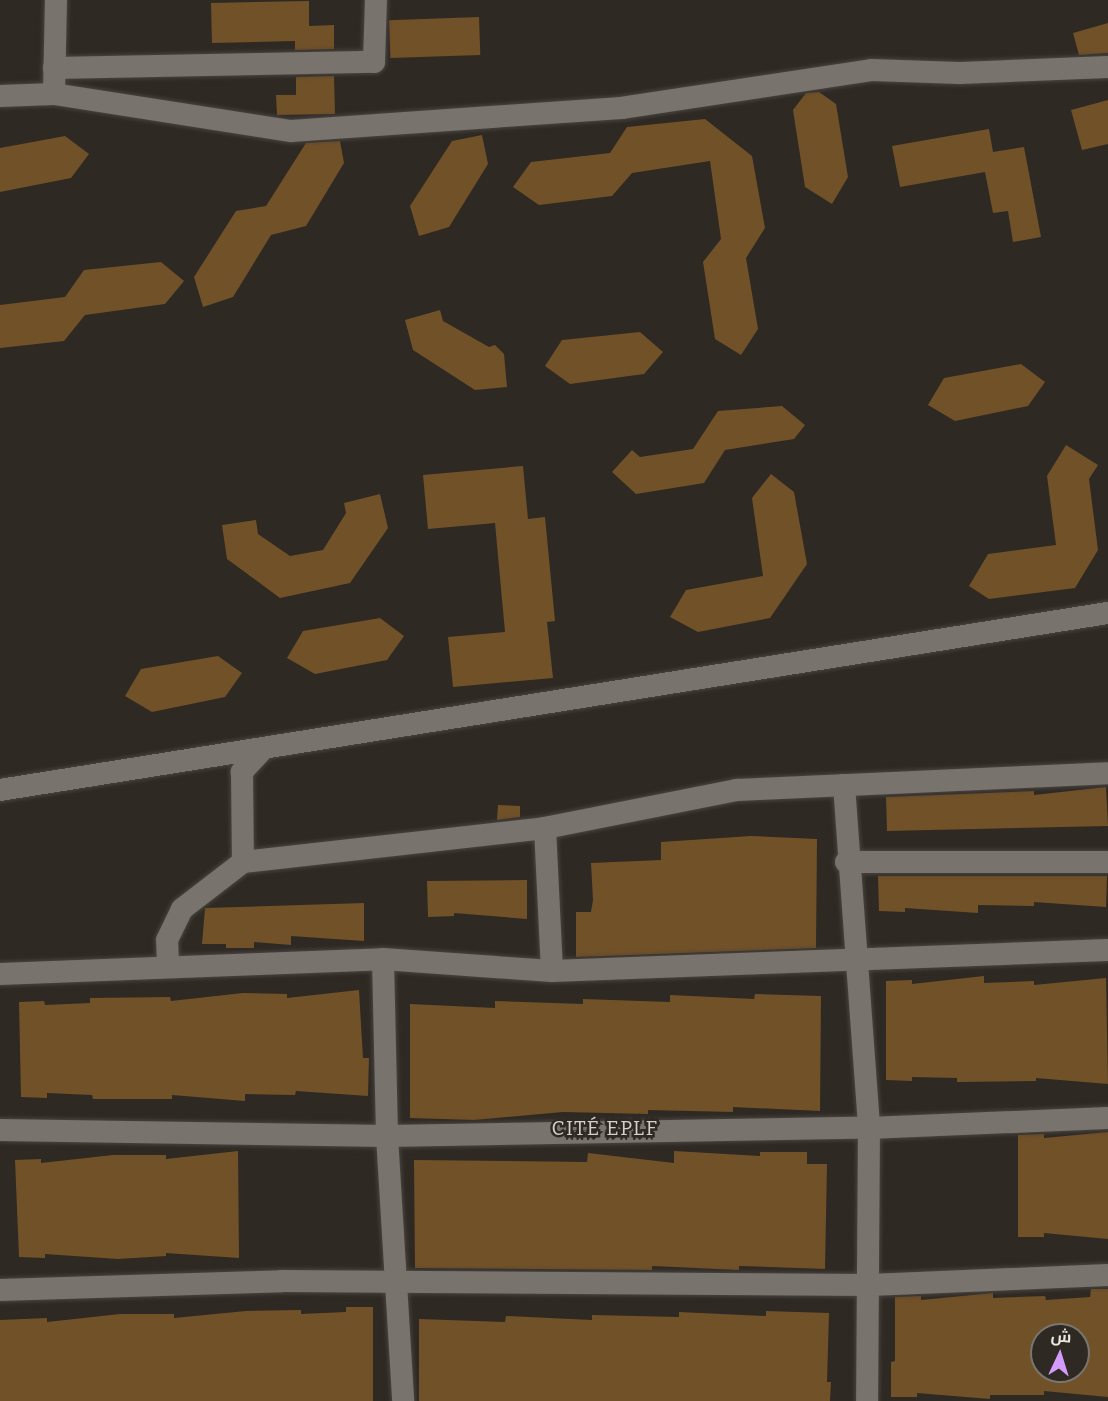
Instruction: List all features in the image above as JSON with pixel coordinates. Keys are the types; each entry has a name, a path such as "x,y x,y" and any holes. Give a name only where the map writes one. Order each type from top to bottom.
{"street":[{"path":"54,94 56,0"},
{"path":"54,68 374,62 376,0"},
{"path":"0,96 54,94 291,131 621,108 871,70 960,73 1108,67"},
{"path":"0,790 1108,613"},
{"path":"243,862 242,772 264,748"},
{"path":"168,965 167,940 182,909 243,862 545,828 737,790 1108,773"},
{"path":"843,785 846,862 869,1128 870,1285 867,1401"},
{"path":"545,828 552,971"},
{"path":"846,862 1108,862"},
{"path":"0,974 168,965 384,959 552,971 1108,950"},
{"path":"384,959 387,1136 403,1401"},
{"path":"0,1130 387,1136 869,1128 1108,1118"},
{"path":"0,1290 282,1281 396,1284 870,1285 1108,1275"}],"building":[{"path":"309,1 309,26 334,25 334,49 295,50 295,41 212,43 211,3"},
{"path":"479,17 480,55 390,58 389,20"},
{"path":"1108,23 1108,53 1079,55 1073,33"},
{"path":"334,76 335,114 277,115 276,95 296,95 296,77"},
{"path":"819,92 836,104 848,177 832,204 805,187 793,110 806,93"},
{"path":"1108,100 1108,144 1082,150 1071,110"},
{"path":"705,119 752,156 765,228 746,258 758,329 741,355 715,339 703,262 721,239 710,161 632,173 612,196 539,205 513,187 531,162 610,153 627,127"},
{"path":"989,129 993,152 1024,147 1041,237 1013,242 1008,211 993,213 985,172 900,187 892,146"},
{"path":"482,135 488,164 449,227 419,236 410,206 452,141"},
{"path":"65,136 89,154 71,178 0,192 0,148"},
{"path":"340,141 344,163 306,226 271,235 233,297 203,307 194,277 236,211 266,206 306,143"},
{"path":"161,262 184,281 165,304 85,315 64,341 0,348 0,305 65,297 84,270"},
{"path":"440,310 443,321 489,347 495,345 504,354 507,387 475,390 413,350 405,320"},
{"path":"640,332 663,352 644,374 570,384 545,366 562,340"},
{"path":"1021,364 1045,382 1028,406 955,421 928,405 944,378"},
{"path":"782,406 805,425 794,439 725,450 704,483 636,494 612,472 632,450 640,457 693,449 718,411"},
{"path":"1066,445 1098,465 1089,479 1098,550 1075,588 989,599 969,586 988,554 1056,545 1047,476"},
{"path":"523,466 528,519 545,517 555,621 547,622 553,678 453,687 448,637 505,632 495,523 428,529 423,475"},
{"path":"771,474 794,492 807,564 770,618 698,632 670,617 686,590 763,576 752,498"},
{"path":"380,494 388,528 350,583 280,598 227,559 222,525 256,520 258,534 290,556 323,550 346,513 344,503"},
{"path":"380,618 404,636 387,660 315,674 287,658 303,631"},
{"path":"218,656 242,673 225,697 152,712 125,696 141,669"},
{"path":"1106,787 1108,826 887,831 886,797 1034,791 1034,795"},
{"path":"498,805 520,806 520,817 497,820"},
{"path":"751,836 817,839 816,948 576,957 576,912 591,912 593,900 591,863 661,860 661,842"},
{"path":"878,876 1107,876 1106,907 1034,902 1034,906 978,905 978,913 905,908 905,912 879,911"},
{"path":"527,880 527,919 454,913 454,916 428,917 427,881"},
{"path":"364,903 364,941 291,936 291,945 254,942 254,948 226,948 226,944 202,944 205,908"},
{"path":"984,976 984,983 1034,981 1034,985 1106,978 1108,1084 1036,1078 1036,1081 957,1082 957,1078 912,1077 912,1081 886,1080 886,981 912,980 912,984"},
{"path":"359,990 363,1058 369,1058 368,1096 296,1091 295,1095 245,1094 245,1101 172,1095 172,1099 93,1099 92,1095 47,1093 47,1098 21,1097 19,1002 44,1001 45,1005 90,1003 90,998 170,997 171,1001 243,993 287,994 287,998"},
{"path":"755,994 821,996 820,1111 733,1107 733,1112 648,1110 648,1114 563,1112 474,1120 410,1118 410,1004 495,1008 495,1001 583,1004 583,999 670,1002 670,995 754,999"},
{"path":"1108,1132 1108,1239 1044,1233 1044,1237 1018,1237 1018,1135 1044,1134 1044,1138"},
{"path":"238,1151 239,1258 166,1253 166,1256 118,1259 45,1254 45,1258 19,1257 15,1160 41,1159 41,1163 113,1155 166,1155 166,1159"},
{"path":"674,1151 760,1156 760,1152 807,1152 807,1164 827,1164 825,1269 739,1266 739,1270 652,1266 652,1270 415,1268 414,1160 587,1162 588,1153 674,1163"},
{"path":"1091,1289 1108,1289 1108,1397 1044,1391 1044,1395 990,1395 990,1399 917,1393 917,1397 891,1397 891,1362 895,1361 895,1297 921,1296 921,1300 993,1293 993,1298 1045,1296 1046,1300 1090,1297"},
{"path":"346,1307 373,1307 373,1401 0,1401 0,1320 47,1318 47,1322 120,1314 174,1314 174,1318 246,1311 301,1310 301,1314 346,1312"},
{"path":"766,1311 829,1313 827,1382 831,1382 830,1401 419,1401 419,1319 505,1322 506,1316 592,1320 592,1315 679,1317 679,1312 766,1316"}],"district":[{"name":"CITÉ EPLF","path":"605,1128"}]}
